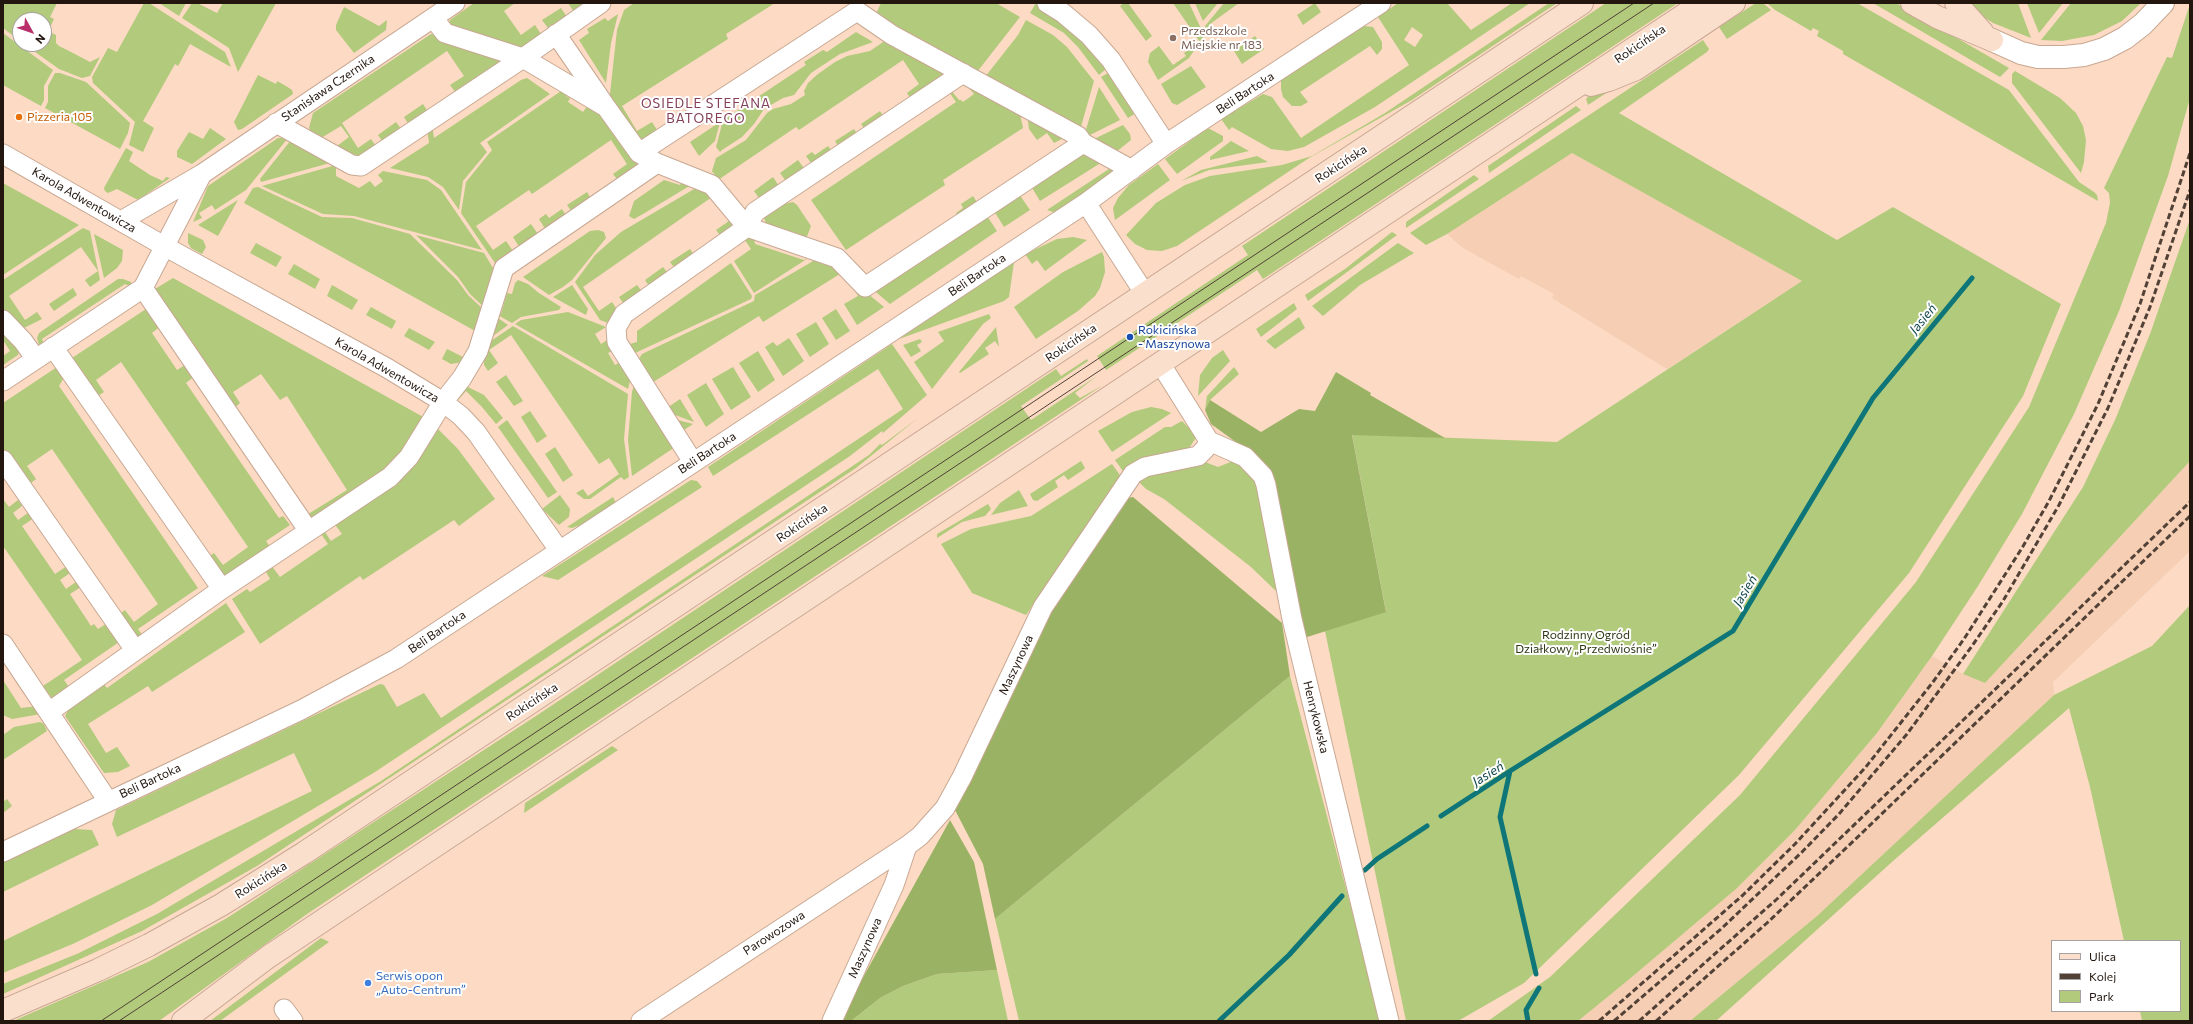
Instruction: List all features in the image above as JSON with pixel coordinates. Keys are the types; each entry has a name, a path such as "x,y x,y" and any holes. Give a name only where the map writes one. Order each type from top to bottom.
{"main road":[{"name":"Rokicińska","path":"3,1011 84,976 149,945 220,905 298,856 1582,3"},
{"name":"Rokicińska","path":"183,1021 268,957 1702,3"},
{"path":"1572,89 1609,80 1636,69 1734,3"},
{"path":"1912,3 1937,17 1992,40"},
{"path":"1956,3 1965,15 1992,40"}],"street":[{"path":"276,123 352,165 361,166 523,58 601,3"},
{"path":"1047,3 1063,13 1089,35 1111,60 1166,144"},
{"name":"Beli Bartoka","path":"3,852 301,710 396,659 1086,203 1166,144 1381,3"},
{"path":"1992,40 2021,53 2038,57 2084,55 2104,49 2124,38 2143,24 2163,3"},
{"path":"441,9 445,33 523,58 606,107"},
{"name":"Stanisława Czernika","path":"121,221 202,174 441,9"},
{"path":"639,153 857,11 892,35 1078,136 1083,143 1132,170"},
{"path":"556,34 639,153 657,163 712,185 747,227 838,258 865,287 1083,143"},
{"path":"693,462 618,342 616,328 624,314 747,227 755,212 963,73"},
{"name":"Karola Adwentowicza","path":"3,154 164,246 380,364 443,402 476,432 559,550"},
{"path":"49,712 222,589 308,530 336,514 390,478 409,457 443,402 462,378 478,351 504,268 657,163"},
{"name":"Stanisława Czernika","path":"164,246 202,174"},
{"path":"1086,203 1145,294"},
{"path":"3,381 143,288 164,246"},
{"path":"143,288 308,530"},
{"path":"3,320 23,341 36,359"},
{"path":"53,347 222,589"},
{"path":"1160,363 1209,441"},
{"name":"Maszynowa","path":"832,1021 894,885 907,846 920,836 945,808 962,777 1043,607 1126,482 1133,474 1144,467 1198,456 1205,449 1209,441"},
{"name":"Henrykowska","path":"1209,441 1245,457 1263,476 1266,485 1292,619 1389,1021"},
{"path":"5,467 135,650"},
{"path":"3,644 108,801"},
{"name":"Parowozowa","path":"641,1021 907,846"}],"shaded area":[{"path":"1572,153 1802,281 1667,369 1552,298 1554,294 1521,276 1519,279 1463,248 1447,234"},
{"path":"2190,461 2190,551 2053,682 2054,695 1817,916 1690,1021 1578,1021 1736,889 1795,830 1877,733 1932,656 1963,674 1985,683"}],"green space":[{"path":"3,3 57,3 52,13 12,12 12,35 3,28"},
{"path":"144,3 149,3 225,52 231,67 190,44 178,66 175,64 143,121 154,128 143,152 129,145 135,122 93,83 92,77 108,48 117,52"},
{"path":"159,3 186,3 179,16"},
{"path":"192,3 197,3 217,13 223,3 276,3 238,72 229,48 182,18"},
{"path":"474,3 515,3 504,11 521,35 535,25 543,37 526,50 454,29 449,24 450,20"},
{"path":"568,3 594,3 576,15"},
{"path":"634,3 775,3 726,34 728,39 622,106 637,131 652,122 659,133 646,142 635,140 609,103 617,30 624,10"},
{"path":"881,3 996,3 1020,17 977,72 875,16"},
{"path":"1036,3 1058,18 1084,41 1106,69 1099,75 1078,47 1064,33 1030,13"},
{"path":"1124,3 1128,3 1152,36 1146,41 1120,6"},
{"path":"1173,3 1189,3 1204,35 1200,42"},
{"path":"1195,3 1218,3 1203,21"},
{"path":"1224,3 1239,3 1210,24 1216,32 1210,37 1205,26"},
{"path":"1315,3 1321,12 1303,25 1297,15"},
{"path":"1398,3 1447,3 1471,30 1512,3 1530,3 1375,107 1304,147 1288,151 1271,149 1232,127 1229,130 1221,119 1263,94 1272,97 1301,138 1409,65 1378,17","holes":["1412,27 1423,35 1415,47 1404,40"]},
{"path":"1549,3 1557,3 1412,100 1309,158 1177,246 1162,251 1147,250 1135,244 1126,235 1156,203 1185,185 1210,176 1282,165 1312,156 1385,113"},
{"path":"1606,3 1678,3 1263,279 1257,270 1106,370 1097,356 1248,255 1242,246"},
{"path":"1756,3 1763,3 1771,10 1727,39 1719,27"},
{"path":"1767,3 1857,3 2009,90 2079,182 2097,195 2098,201 1843,54 1843,51 1817,36 1819,31 1813,28 1811,31 1775,10"},
{"path":"1873,3 1896,3 2009,68 2000,77"},
{"path":"1970,3 2018,3 2031,38 1993,23 1979,14"},
{"path":"2027,3 2063,3 2039,33"},
{"path":"2071,3 2141,3 2122,21 2094,35 2062,41 2041,40"},
{"path":"2190,4 2190,98 2168,176 2119,311 2074,414 2022,514 1978,586 1932,656 1877,733 1795,830 1736,889 1627,981 1578,1021 1488,1021 1550,977 1740,795 1916,582 2029,407 2106,223 2110,203 2109,193 2104,188 2167,57 2172,58"},
{"path":"344,7 379,26 387,20 386,30 354,53 336,30 336,25"},
{"path":"561,8 569,20 551,32 542,20"},
{"path":"618,14 611,43 606,83 579,40 589,33 587,29 605,18 608,21"},
{"path":"1026,20 1053,35 1067,47 1094,81 1080,130 985,77 1018,35"},
{"path":"1364,26 1373,27 1382,42 1382,49 1377,55 1370,46 1300,92 1308,102 1301,106 1292,106 1283,97 1281,80"},
{"path":"856,32 873,42 840,54 811,73 794,95 783,98 764,109 754,124 742,137 720,152 716,147 723,120 806,65 804,62 823,50 827,52"},
{"path":"3,33 12,40 12,52 29,52 53,70 44,86 44,100 41,106 3,85"},
{"path":"52,33 56,35 56,43 59,46 90,62 100,57 90,76 82,78 59,69 35,52 52,52"},
{"path":"431,34 450,38 504,60 458,96 450,85 464,76 447,51 342,123 358,148 371,139 378,149 364,158 350,159 337,146 349,137 341,126 316,141 309,128 313,113"},
{"path":"1255,36 1264,49 1242,64 1234,51"},
{"path":"886,40 950,73 912,101 907,93 919,84 903,60 799,130 796,127 718,180 712,171 716,158 746,140 767,113 773,109 791,104 805,95 804,91 808,83 835,62 847,56 870,51"},
{"name":"Rodzinny Ogród Działkowy „Przedwiośnie”","path":"1703,40 1709,49 1707,52 1619,113 1837,240 1893,207 2061,304 2023,396 1909,573 1739,775 1524,983 1458,1021 1406,1021 1325,631 1386,611 1352,434 1557,442 1802,281 1572,153 1447,234 1426,245 1410,233"},
{"path":"1200,42 1189,58 1158,80 1148,62 1150,53 1159,46 1173,65 1186,56 1184,53"},
{"path":"1191,66 1206,87 1177,105 1172,103 1161,84"},
{"path":"2015,71 2060,98 2076,113 2083,126 2086,140 2084,162 2081,173 2012,83 2012,74"},
{"path":"55,73 60,73 86,82 130,123 128,133 120,149 45,108 48,102 48,86"},
{"path":"1108,73 1136,113 1128,118 1101,77"},
{"path":"258,75 276,84 277,81 292,90 293,94 242,129 238,130 234,122"},
{"path":"527,78 550,94 480,143 487,152 463,181 459,210 443,187 428,177 390,168 429,143 427,128 432,125 434,138 521,80"},
{"path":"1623,82 1588,105 1586,99 1588,97"},
{"path":"966,85 1019,109 1023,128 943,180 945,185 846,250 811,200 956,102 947,89 949,88 959,100 963,102 974,94"},
{"path":"1099,87 1120,120 1086,137 1084,136"},
{"path":"564,89 568,92 566,96 570,98 568,102 583,112 588,105 602,115 637,162 638,170 620,183 613,174 627,164 611,140 532,194 529,190 476,226 493,250 506,241 515,254 497,266 461,213 466,182 492,150 487,142"},
{"path":"423,104 430,115 411,128 404,117"},
{"path":"1576,106 1581,110 1489,173 1488,166"},
{"path":"880,111 885,119 867,132 861,124"},
{"path":"1027,113 1068,136 1054,143 1047,133 1037,140 1029,129"},
{"path":"396,122 404,133 385,145 378,135"},
{"path":"720,122 715,141 699,156 690,142"},
{"path":"1123,125 1130,134 1131,140 1116,152 1094,139"},
{"path":"210,128 226,139 192,164 177,157 177,151 189,132 203,139"},
{"path":"1208,128 1223,136 1223,141 1177,174 1165,159"},
{"path":"854,129 859,137 840,149 835,141"},
{"path":"278,138 288,138 246,190 215,210 212,205 199,213 202,218 193,222 208,186"},
{"path":"291,140 330,163 261,182 260,179"},
{"path":"1231,141 1249,151 1210,160 1210,157"},
{"path":"828,146 834,154 814,167 806,156 812,152 815,155"},
{"path":"126,148 133,152 129,161 150,175 163,181 166,177 170,178 138,200 117,189 108,193 104,188"},
{"path":"1086,151 1107,159 1040,201 1031,186"},
{"path":"1257,156 1268,162 1209,170 1181,181 1201,170"},
{"path":"798,160 806,171 788,184 780,173"},
{"path":"1158,164 1170,180 1115,220 1113,208 1118,198 1129,185"},
{"path":"336,165 336,176 359,188 370,181 375,187 383,181 378,175 383,171 427,180 441,190 482,250 354,216 323,214 262,186"},
{"path":"1115,165 1115,172 1056,213 1047,210"},
{"path":"1474,175 1479,179 1406,228 1406,222"},
{"path":"685,177 696,182 634,219 629,216 634,201 664,180 680,185"},
{"path":"773,177 781,189 762,202 754,191"},
{"path":"3,183 79,225 3,275"},
{"path":"701,185 715,196 733,223 734,227 731,233 723,239 716,230 729,221 712,197 583,287 599,311 612,302 618,311 608,323 600,320 575,282 595,255 621,232"},
{"path":"258,187 322,217 352,218 410,234 457,280 468,295 485,311 477,332 244,203 253,188"},
{"path":"587,192 593,202 574,215 567,205"},
{"path":"1019,194 1030,210 1004,227 994,211"},
{"path":"973,196 981,208 962,221 956,213 963,208 961,204"},
{"path":"238,200 218,236 198,225"},
{"path":"793,202 797,205 811,226 806,239 766,225 764,217 784,204"},
{"path":"562,209 568,219 547,232 539,219 546,214 549,218"},
{"path":"987,216 997,231 890,304 871,288"},
{"path":"2190,219 2190,461 1985,683 1963,674 2083,487 2115,420 2150,334"},
{"path":"531,224 540,237 521,250 513,237"},
{"path":"83,228 90,231 100,280 90,287 85,280 98,271 81,247 9,296 25,320 37,312 42,319 24,328 3,314 3,280"},
{"path":"598,230 604,232 606,238 572,280 563,287 549,295 523,277 590,231"},
{"path":"1392,232 1397,235 1308,301 1305,295 1345,269"},
{"path":"188,233 203,240 206,247 202,254 191,248 188,243"},
{"path":"94,234 123,250 122,261 117,268 104,278"},
{"path":"416,235 484,253 496,273 486,309 470,294 458,277"},
{"path":"742,236 754,236 755,244 804,260 813,255 754,293 734,261 751,249"},
{"path":"1073,237 1087,240 1045,271 1037,260 1032,264 1025,254 1057,239"},
{"path":"256,243 282,257 276,267 250,253"},
{"path":"1398,243 1414,253 1360,285 1323,316 1312,306"},
{"path":"690,249 696,258 677,271 670,262"},
{"path":"1102,252 1104,257 1105,272 1100,288 1095,296 1078,311 1036,339 1014,307 1063,272"},
{"path":"820,257 843,272 763,322 759,316 650,384 638,360 642,354 754,301 755,295"},
{"path":"1014,262 1009,297 1004,301 899,339"},
{"path":"731,263 752,296 751,299 633,354 626,345 637,342 637,331"},
{"path":"294,264 320,279 315,289 288,274"},
{"path":"663,267 670,276 651,289 645,280"},
{"path":"845,275 884,307 857,325 844,304 858,296"},
{"path":"173,278 425,418 390,471 310,524 305,516 347,490 287,396 280,400 261,374 233,392 240,403 232,410 155,289"},
{"path":"118,279 131,282 131,287 125,284 42,339 44,344 42,347 39,345 37,338 39,333"},
{"path":"518,280 528,284 561,307 559,310 521,317 512,323 496,314 501,314 507,293 512,294 515,283"},
{"path":"332,285 358,300 352,310 327,296"},
{"path":"572,285 588,309 586,315 553,297"},
{"path":"637,285 644,294 626,307 619,297"},
{"path":"73,288 77,295 54,311 49,304"},
{"path":"1294,303 1297,309 1261,337 1256,329"},
{"path":"149,307 162,325 152,333 177,370 188,363 196,375 186,383 279,518 283,516 290,525 266,541 273,551 226,581 206,559 214,553 223,565 248,547 121,362 96,380 104,392 95,398 69,360"},
{"path":"371,307 396,321 392,329 366,315"},
{"path":"836,309 850,331 836,340 822,318"},
{"path":"568,312 606,327 595,334 601,344 610,338 611,341 607,344 612,351 608,353 615,365 624,360 632,373 628,389 515,324 521,320"},
{"path":"989,314 991,318 983,324 932,389 914,362 944,341 938,332"},
{"path":"495,316 508,325 489,339"},
{"path":"1299,317 1305,328 1275,349 1266,341"},
{"path":"816,322 829,344 810,357 796,334"},
{"path":"513,326 628,394 624,439 629,477 624,480 621,477 590,499 584,499 576,493 583,489 588,496 619,474 609,458 599,464 511,335 489,350 498,363 488,371 484,365 484,354 488,343"},
{"path":"996,327 999,347 995,341 985,348 989,354 960,373 959,372"},
{"path":"409,328 435,342 429,350 404,336"},
{"path":"3,329 20,349 18,355 3,365 3,356 10,351 3,340"},
{"path":"789,338 804,361 783,376 765,347 773,342 777,346"},
{"path":"920,339 922,342 917,345 921,351 911,357 903,345"},
{"path":"892,344 927,395 883,433 882,431 850,456 375,772 152,905 75,943 3,973 3,941 312,791 294,753 117,837 112,824 116,810 380,684 384,685 397,707 424,693 441,718 903,409 878,369 713,476 708,467"},
{"path":"447,349 463,357 464,355 469,358 463,362 451,364 442,359"},
{"path":"1223,350 1230,361 1198,396 1200,375 1212,358"},
{"path":"758,351 775,380 758,392 739,363"},
{"path":"1087,359 1088,361 1021,406 1031,420 1097,376 1075,393 1080,398 1103,385 307,914 159,1021 13,1021 148,962 227,918 542,712 1056,369 1061,376"},
{"path":"60,365 66,374 59,386 198,588 138,629 145,639 142,641 117,616 125,610 134,622 158,604 52,449 27,466 36,479 27,486 3,450 3,403"},
{"path":"733,367 751,397 731,410 712,379"},
{"path":"1234,367 1239,374 1210,400 1205,410 1207,396"},
{"path":"1336,372 1371,393 1370,395 1445,438 1352,435 1386,612 1304,638 1258,458 1211,424 1205,410 1210,400 1261,432 1299,409 1315,411"},
{"path":"506,375 523,401 514,406 496,382"},
{"path":"636,378 675,447 632,476 628,440 632,392"},
{"path":"706,383 724,414 706,427 687,395"},
{"path":"464,385 484,395 503,418 496,424 466,391 458,400 455,396"},
{"path":"680,399 694,422 667,412 667,408"},
{"path":"1151,407 1162,409 1171,413 1112,452 1098,431 1132,412"},
{"path":"530,411 547,436 537,443 521,417"},
{"path":"670,418 693,424 681,432"},
{"path":"918,418 856,468 257,866 142,931 3,994 3,984 79,953 157,914 381,781 869,455 880,444 882,445"},
{"path":"507,420 557,492 548,498 498,427"},
{"path":"1182,421 1195,434 1195,439 1188,450 1125,474 1115,460 1165,427 1171,427"},
{"path":"434,425 458,449 495,499 459,526 454,520 363,580 360,576 260,644 232,599 247,589 250,592 270,579 265,570 271,565 280,577 328,544 319,531 323,529 331,541 342,534 333,522"},
{"path":"555,447 573,475 563,482 545,454"},
{"path":"1081,461 1085,468 1083,470 1068,480 1064,475 1055,481 1058,487 1037,501 1033,500 1030,494"},
{"path":"1233,461 1243,466 1257,480 1278,593 1251,567 1164,499 1146,489 1137,480 1141,475 1205,462 1218,467"},
{"path":"1112,464 1122,478 1026,615 972,593 941,544 971,529 1031,516"},
{"path":"691,480 697,481 702,487 558,580 542,576"},
{"path":"1019,490 1028,506 991,515 1000,503"},
{"path":"560,495 570,509 569,517 559,525 542,509"},
{"path":"613,497 616,503 584,524 572,528 567,527"},
{"path":"1133,497 1282,623 1290,676 995,919 983,864 955,810 1046,618 1127,498"},
{"path":"3,499 9,507 18,500 22,506 13,513 18,520 32,510 37,516 22,526 55,574 70,564 74,570 60,580 66,589 80,579 84,585 70,594 91,626 94,624 98,629 109,622 122,640 64,680 72,691 59,698 52,698 43,686 82,660 3,546"},
{"path":"988,504 991,509 985,516 962,522 937,538 937,534"},
{"path":"226,603 245,632 152,692 148,686 88,724 106,753 117,747 130,766 118,772 104,773 65,716 70,706 103,683 107,688"},
{"path":"2190,605 2190,1021 2142,1021 2140,1012 2181,1012 2181,940 2124,940 2090,787 2069,708 1893,861 1716,1021 1690,1021 1817,916 2054,695 2152,646"},
{"path":"1290,676 1381,1021 1019,1021 995,919"},
{"path":"3,680 21,708 38,706 41,714 12,719 3,715"},
{"path":"40,722 44,724 47,731 3,760 3,735 14,727"},
{"path":"612,746 618,750 524,813 525,803"},
{"path":"7,799 12,806 3,813 3,802"},
{"path":"950,820 974,862 997,970 937,974 903,986 880,998 851,1021 839,1021"},
{"path":"75,829 92,830 99,845 3,892 3,861"},
{"path":"321,938 329,942 220,1021 210,1021"},
{"path":"997,970 1008,1021 851,1021 880,998 903,986 937,974"}],"waterway":[{"name":"Jasień","path":"1441,816 1733,631 1873,398 1972,278"},
{"path":"1510,771 1500,817 1536,974"},
{"path":"1365,870 1377,859 1427,826"},
{"path":"1219,1021 1289,955 1342,896"},
{"path":"1528,1021 1526,1010 1539,988"}],"tram line":[{"path":"101,1021 1634,3"},
{"path":"119,1021 1654,3"}],"railway":[{"path":"1599,1021 1743,895 1795,844 1865,768 1933,682 1964,639 2022,548 2049,501 2098,404 2140,304 2190,153"},
{"path":"1614,1021 1721,929 1802,852 1839,814 1907,734 1972,646 2003,601 2059,505 2108,408 2150,307 2190,190"},
{"path":"1639,1021 1777,899 2190,502"},
{"path":"1656,1021 1767,923 2190,516"}],"place":[{"name":"Przedszkole Miejskie nr 183","path":"1173,38"},
{"name":"Pizzeria 105","path":"19,117"},
{"name":"Rokicińska - Maszynowa","path":"1130,337"},
{"name":"Serwis opon „Auto-Centrum”","path":"368,983"}],"district":[{"name":"OSIEDLE STEFANA BATOREGO","path":"706,112"}]}
